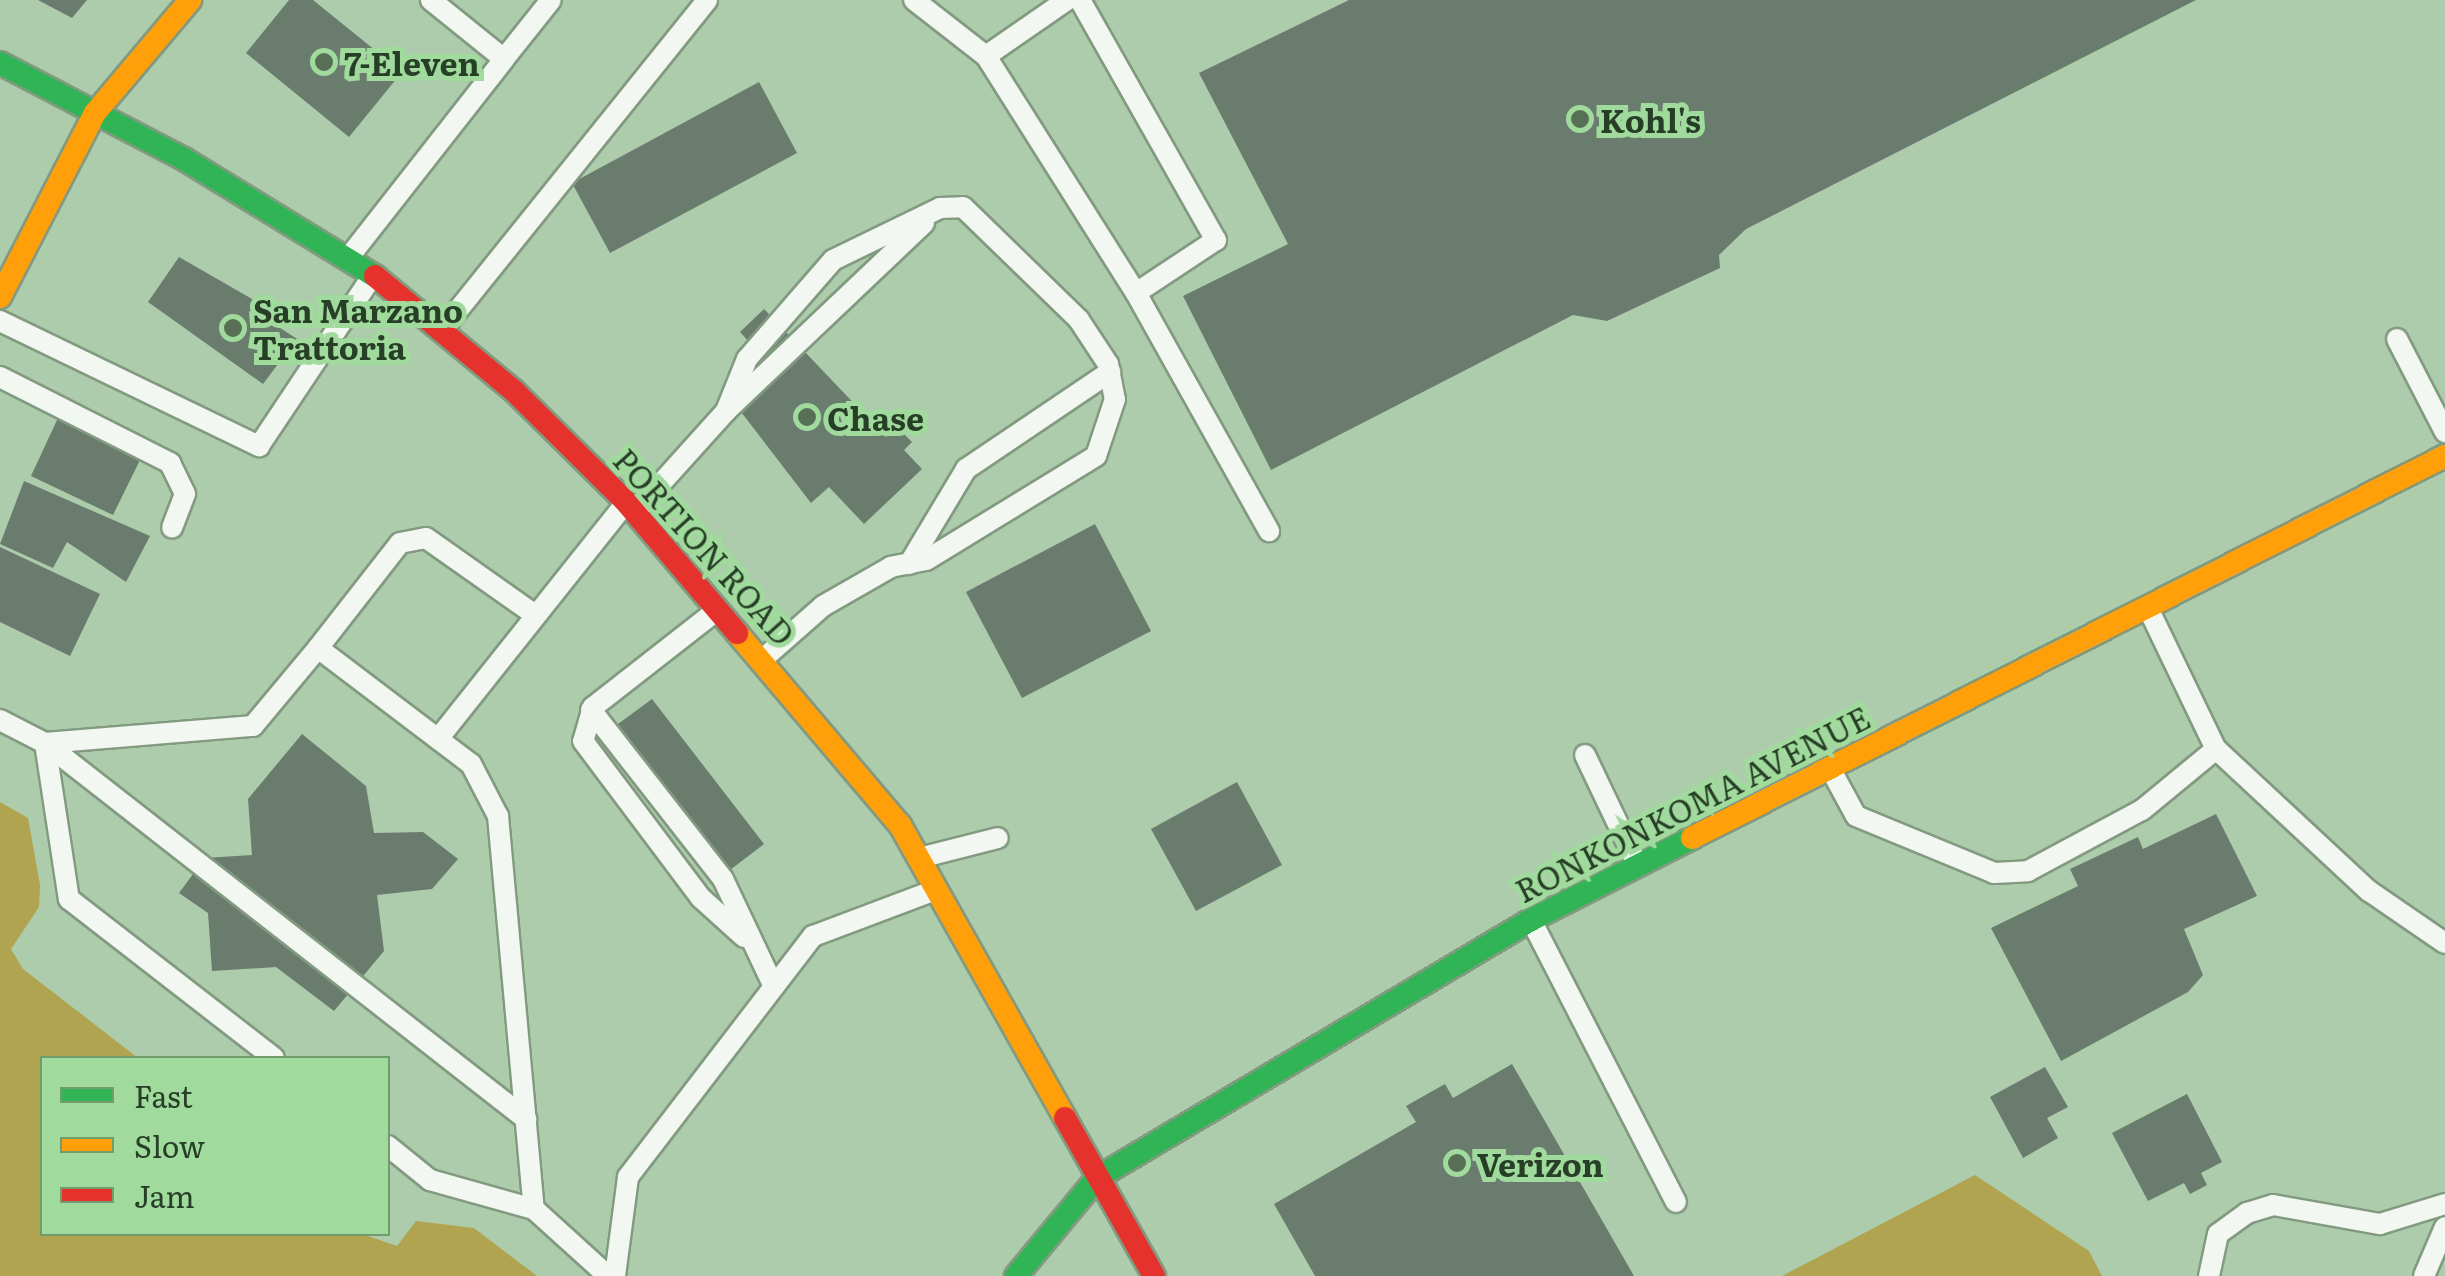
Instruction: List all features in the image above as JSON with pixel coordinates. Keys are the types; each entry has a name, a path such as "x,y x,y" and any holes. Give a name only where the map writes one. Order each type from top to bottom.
{"street":[{"path":"0,297 94,113 190,0"},
{"name":"PORTION ROAD","path":"0,64 94,113 374,274 442,330 631,508 764,658 920,858 1154,1276"},
{"name":"RONKONKOMA AVENUE","path":"1016,1276 1097,1178 1531,920 2445,456"}],"lane":[{"path":"431,0 504,59"},
{"path":"349,258 551,0"},
{"path":"442,330 707,0"},
{"path":"914,0 986,56 1136,293 1269,531"},
{"path":"986,56 1067,0"},
{"path":"1080,0 1216,240 1136,293"},
{"path":"726,411 747,359 833,260 940,208 962,207 1080,320 1110,372 1115,399 1096,456 918,562 823,606 764,658"},
{"path":"438,739 535,615 631,508 726,411 940,208"},
{"path":"0,321 259,446 374,274"},
{"path":"2397,339 2445,432"},
{"path":"918,562 966,469 1110,372"},
{"path":"0,377 170,463 185,494 172,528"},
{"path":"45,743 253,726 400,543 426,538 535,615"},
{"path":"721,607 591,710 584,741 701,898 744,937 774,987"},
{"path":"2148,608 2216,749 2369,891 2445,943"},
{"path":"318,648 471,764 498,816 534,1209"},
{"path":"0,720 45,743 526,1120"},
{"path":"45,743 69,899 271,1056"},
{"path":"1830,769 1856,816 1994,873 2028,871 2142,810 2216,749"},
{"path":"1585,755 1638,866"},
{"path":"920,858 998,838"},
{"path":"612,1276 628,1177 813,936 938,890"},
{"path":"1531,920 1676,1202"},
{"path":"390,1148 430,1180 534,1209 612,1276"},
{"path":"2209,1276 2218,1234 2248,1212 2273,1206 2380,1224 2445,1204"},
{"path":"2424,1276 2445,1226"}],"shaded area":[{"path":"0,802 28,818 40,885 39,907 11,949 23,969 135,1056 40,1056 40,1236 368,1236 397,1246 416,1221 474,1228 537,1276 0,1276"},
{"path":"1975,1175 2089,1251 2102,1276 1782,1276"}],"building":[{"path":"38,0 87,0 72,18"},
{"name":"7-Eleven","path":"289,0 313,0 402,72 349,137 246,53"},
{"path":"1349,0 2196,0 1746,229 1719,255 1720,268 1607,321 1573,315 1271,470 1183,296 1288,244 1199,73"},
{"path":"759,82 797,153 610,253 572,183"},
{"name":"San Marzano Trattoria","path":"179,257 271,310 265,318 297,339 263,384 148,302"},
{"name":"Chase","path":"764,309 886,437 896,426 912,442 904,450 922,469 864,524 829,487 811,503 738,408 776,371 740,332"},
{"path":"58,418 140,460 113,515 31,476"},
{"path":"24,481 150,536 126,582 67,542 53,568 0,544"},
{"path":"1095,524 1151,631 1022,698 966,592"},
{"path":"0,547 100,594 70,656 0,622"},
{"path":"652,699 764,844 730,870 618,724"},
{"path":"302,734 366,786 374,833 423,832 458,859 432,889 377,895 384,951 334,1011 276,967 212,971 208,913 179,893 205,858 252,855 248,799"},
{"path":"1237,782 1282,865 1196,911 1151,829"},
{"path":"2216,814 2257,896 2184,929 2203,975 2188,992 2061,1061 1991,928 2078,886 2070,869 2138,837 2143,849"},
{"name":"Verizon","path":"1512,1064 1634,1276 1315,1276 1274,1204 1416,1122 1406,1106 1445,1084 1453,1098"},
{"path":"2045,1067 2068,1107 2047,1118 2058,1138 2023,1158 1990,1097"},
{"path":"2187,1094 2222,1162 2201,1173 2207,1185 2190,1194 2184,1183 2148,1201 2112,1133"}],"traffic: fast":[{"path":"0,63 184,159 375,276"},
{"path":"1016,1276 1097,1178 1531,920 1692,838"}],"traffic: slow":[{"path":"0,297 95,113 190,0"},
{"path":"1692,838 2445,456"},
{"path":"737,633 900,825 1065,1118"}],"traffic: jam":[{"path":"375,276 514,391 626,502 737,633"},
{"path":"1065,1118 1154,1276"}],"place":[{"name":"7-Eleven","path":"324,62"},
{"name":"Kohl's","path":"1580,119"},
{"name":"San Marzano Trattoria","path":"233,328"},
{"name":"Chase","path":"807,417"},
{"name":"Verizon","path":"1457,1163"}]}
